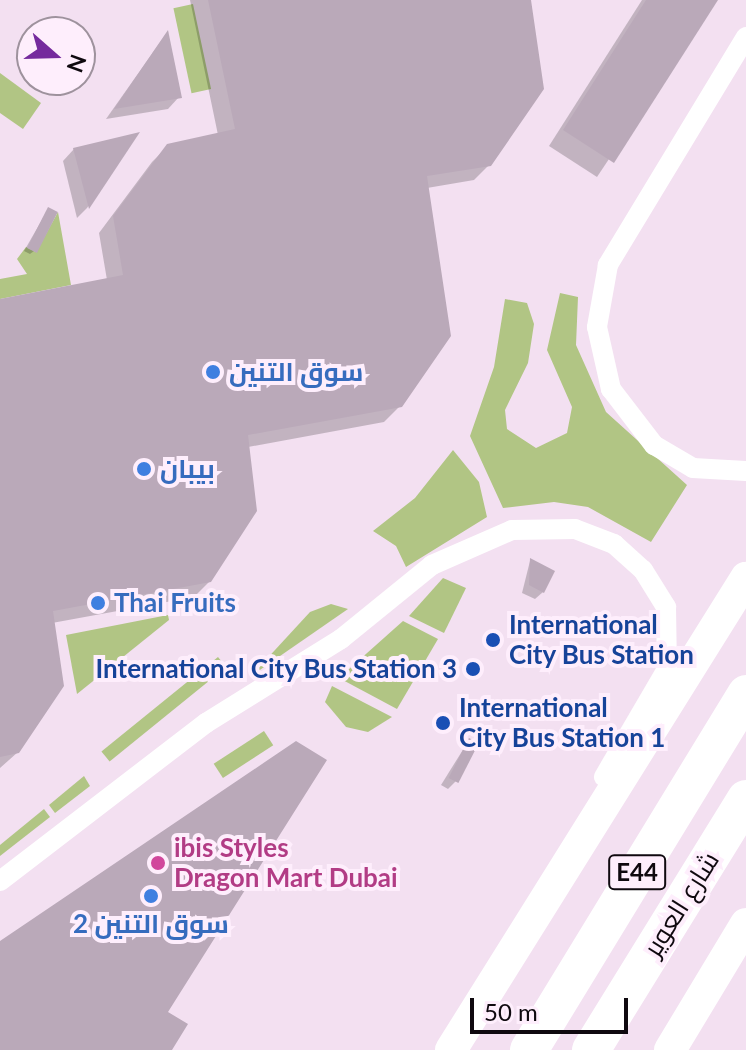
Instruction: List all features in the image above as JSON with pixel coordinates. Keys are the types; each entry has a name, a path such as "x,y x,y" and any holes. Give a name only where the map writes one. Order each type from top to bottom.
{"highway":[{"name":"شارع العوير","path":"529,1050 746,694"},
{"name":"شارع العوير","path":"591,1050 746,799"}],"main road":[{"path":"451,1050 746,578"},
{"path":"670,1050 746,924"}],"street":[{"path":"746,37 608,265 597,327 611,389 654,445 693,468 746,471"},
{"path":"0,881 215,716 341,639 432,565 497,533 533,527 575,529 625,551 657,588 670,627 667,669 584,816 559,879"}],"green space":[{"path":"193,4 211,89 192,93 173,8"},
{"path":"0,73 16,85 16,96 31,96 41,103 23,129 0,113"},
{"path":"58,212 71,285 0,299 0,279 27,274 17,259 26,247 36,252"},
{"path":"560,293 578,297 576,345 606,412 687,485 651,542 588,507 554,502 503,508 470,436 494,367 505,299 527,303 534,324 528,363 505,410 507,429 536,448 567,433 572,407 547,350"},
{"path":"453,450 479,482 487,517 406,567 396,546 373,531 415,498"},
{"path":"443,578 466,588 444,633 409,616"},
{"path":"331,604 348,609 251,676 310,612"},
{"path":"168,615 169,620 77,694 66,635"},
{"path":"403,621 438,639 397,709 339,678"},
{"path":"218,657 226,667 110,762 101,751"},
{"path":"332,686 392,717 368,732 346,727 325,702"},
{"path":"264,731 273,745 223,778 214,764"},
{"path":"84,776 90,786 55,813 49,805"},
{"path":"44,809 50,817 0,856 0,845"}],"building":[{"name":"سوق التنين","path":"208,0 531,0 544,89 491,166 427,176 451,336 402,407 248,435 257,511 211,582 53,611 64,686 19,753 0,757 0,299 123,275 113,216 167,144 235,129"},
{"path":"646,0 718,0 614,163 563,130"},
{"path":"168,30 182,98 114,109"},
{"path":"140,132 89,209 73,148"},
{"path":"48,207 58,212 37,253 27,248"},
{"path":"530,558 555,571 544,593 529,585"},
{"path":"469,738 479,743 458,783 449,778"},
{"name":"سوق التنين 2","path":"296,741 327,760 168,1012 188,1024 172,1050 0,1050 0,941"}],"place":[{"name":"سوق التنين","path":"213,372"},
{"name":"بيبان","path":"144,469"},
{"name":"Thai Fruits","path":"98,603"},
{"name":"International City Bus Station","path":"493,640"},
{"name":"International City Bus Station 3","path":"473,669"},
{"name":"International City Bus Station 1","path":"443,723"},
{"name":"ibis Styles Dragon Mart Dubai","path":"158,863"},
{"name":"سوق التنين 2","path":"151,896"}]}
